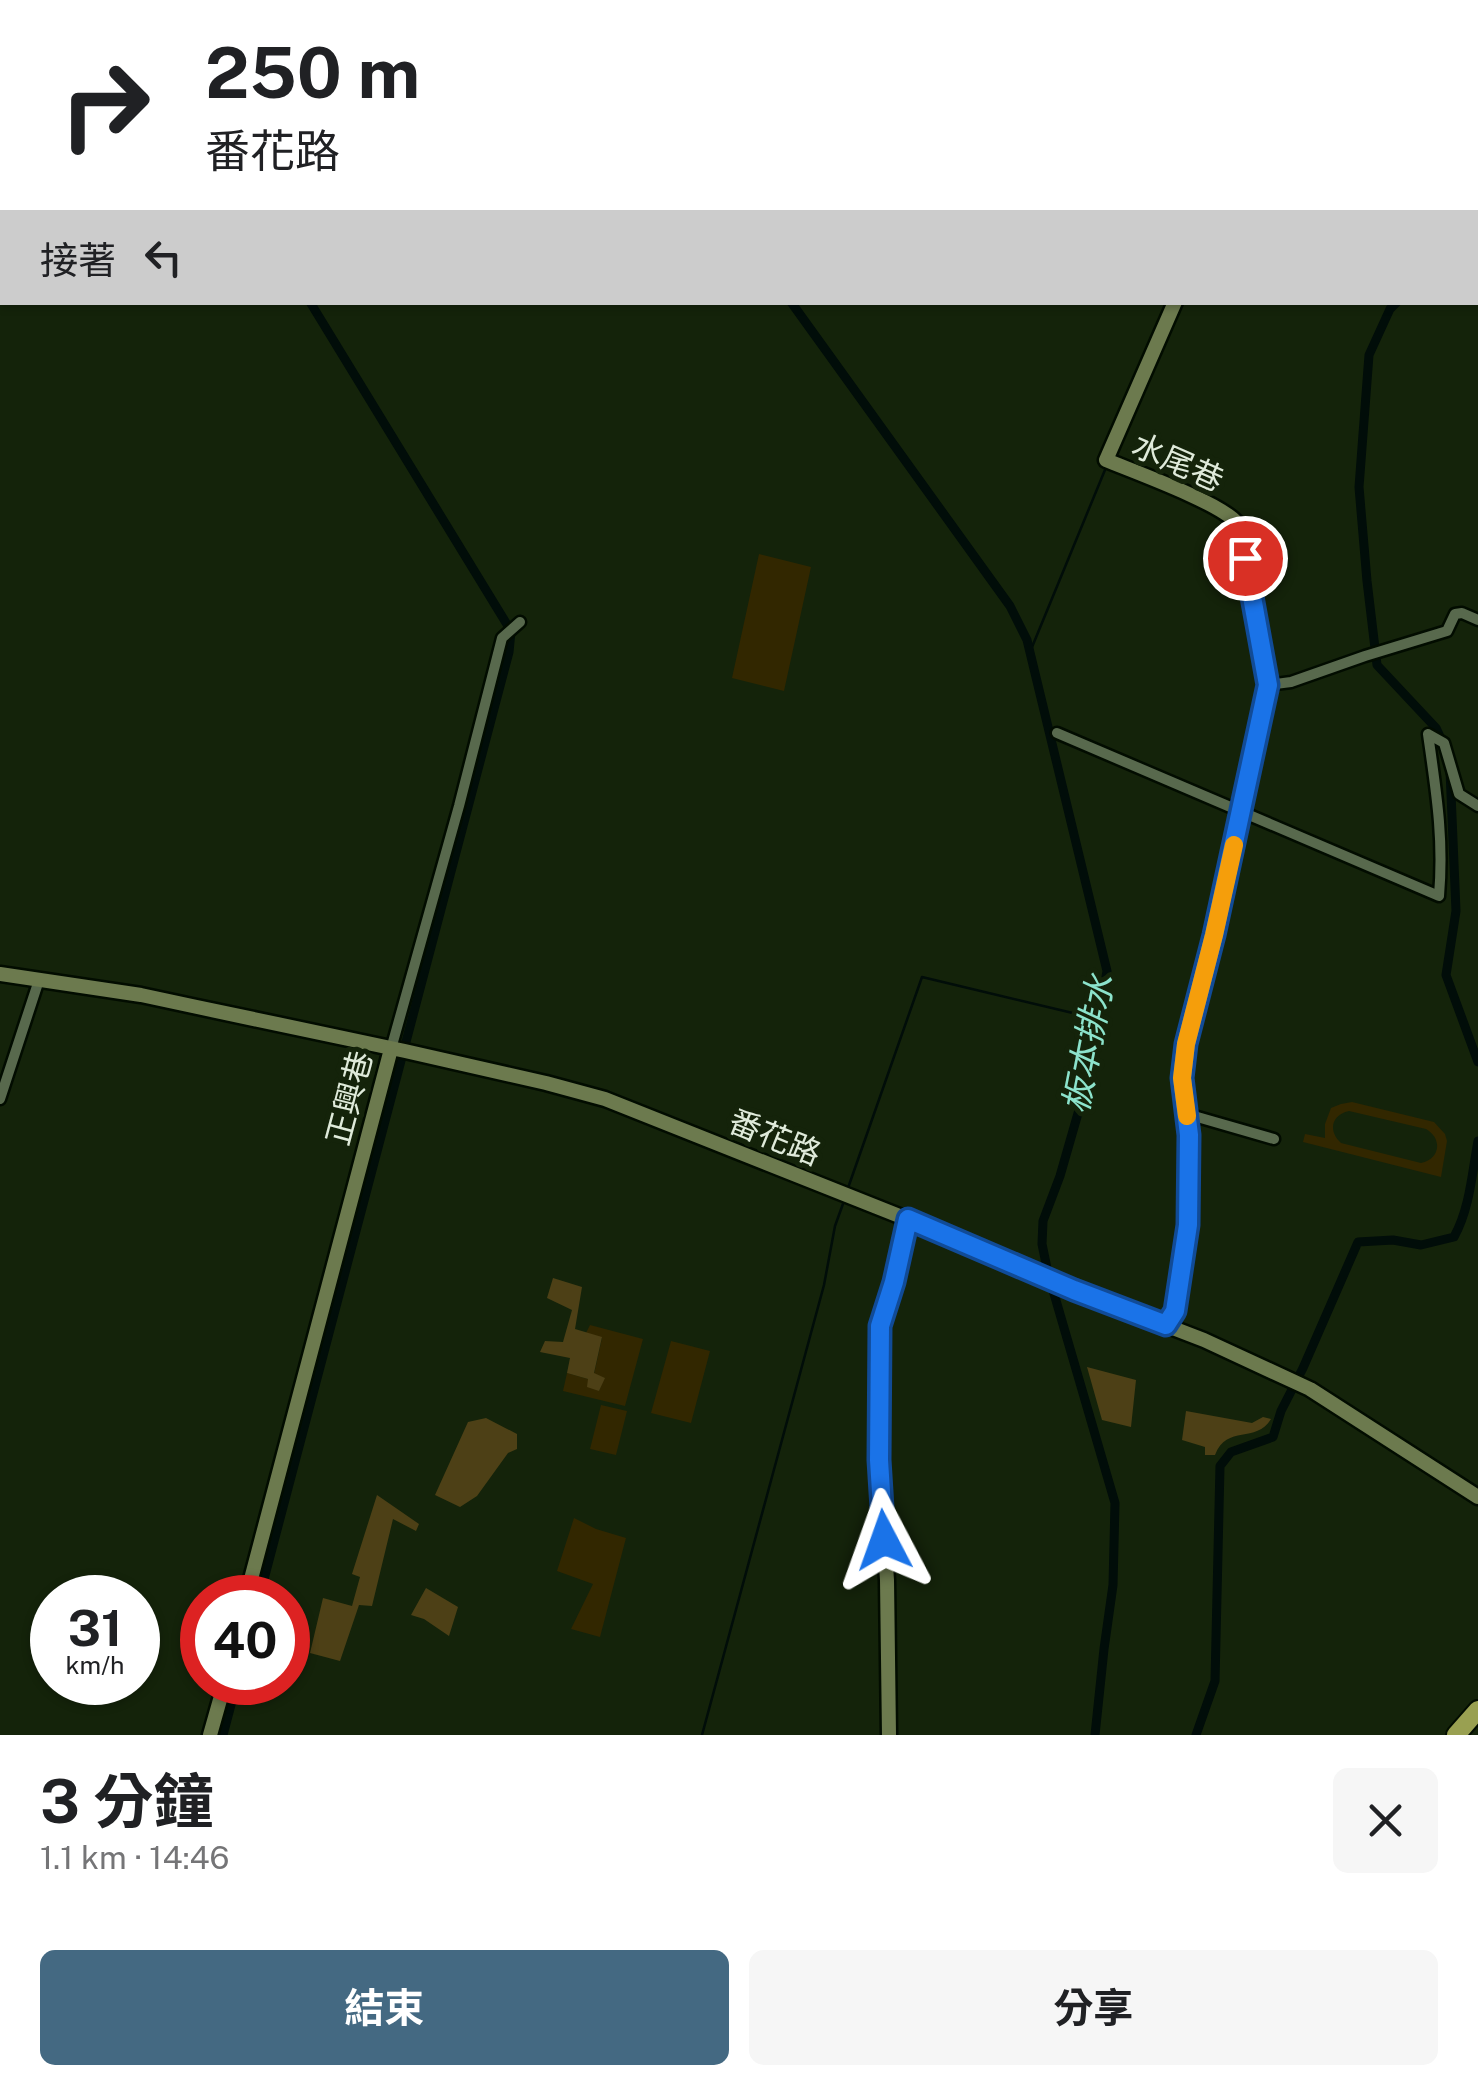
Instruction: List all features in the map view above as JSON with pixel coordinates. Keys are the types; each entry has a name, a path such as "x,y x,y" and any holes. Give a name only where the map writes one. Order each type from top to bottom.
{"highway":[{"path":"1456,1735 1478,1710"}],"street":[{"name":"水尾巷","path":"1166,1325 1175,1311 1188,1225 1189,1135 1182,1078 1186,1044 1214,935 1268,685 1236,522 1199,500 1106,460 1174,305"},
{"path":"1268,685 1291,682 1447,631 1454,614 1478,620"},
{"name":"正興巷","path":"252,1575 502,638 520,622"},
{"path":"1057,734 1439,896 1441,822 1428,734 1444,743 1456,790 1478,806"},
{"name":"番花路","path":"0,974 141,996 605,1099 1204,1340 1310,1389 1478,1496"},
{"path":"0,1100 39,980"},
{"path":"1187,1114 1274,1139"},
{"path":"889,1735 887,1580 879,1460 880,1326 908,1219"},
{"path":"210,1735 218,1705"}],"shaded area":[{"path":"759,554 811,567 784,691 732,678"},
{"path":"1352,1102 1434,1122 1447,1141 1441,1177 1303,1142 1305,1134 1325,1138 1331,1108","holes":["1349,1111 1426,1129 1435,1138 1437,1148 1432,1157 1421,1163 1341,1143 1333,1124 1338,1116"]},
{"path":"553,1278 582,1287 575,1329 602,1337 594,1373 605,1378 599,1391 587,1387 588,1379 567,1373 570,1358 540,1352 545,1341 563,1342 572,1310 547,1298"},
{"path":"590,1325 643,1339 625,1406 563,1391 567,1373 588,1379 599,1391 604,1378 594,1374 602,1338 586,1333"},
{"path":"671,1341 710,1351 691,1423 651,1413"},
{"path":"1087,1367 1136,1380 1131,1427 1102,1420"},
{"path":"601,1405 627,1411 616,1455 590,1449"},
{"path":"1186,1411 1252,1423 1263,1417 1271,1419 1258,1431 1227,1440 1215,1455 1205,1455 1205,1447 1182,1440"},
{"path":"486,1418 517,1434 517,1449 508,1453 477,1496 460,1507 435,1495 468,1422"},
{"path":"377,1495 419,1524 416,1531 393,1519 372,1606 359,1605 340,1661 310,1653 323,1598 352,1606 360,1577 352,1574"},
{"path":"574,1518 626,1538 600,1637 571,1629 593,1584 557,1571"},
{"path":"426,1588 458,1607 449,1636 411,1615"}],"waterway":[{"path":"265,1575 509,652 511,631 312,305"},
{"name":"板本排水","path":"793,305 1010,606 1027,640 1107,971 1089,1075 1043,1221 1042,1244 1115,1503 1113,1585 1095,1735"},
{"path":"1394,305 1369,355 1359,487 1367,581 1377,665 1436,728 1442,741"},
{"path":"1030,652 1107,465"},
{"path":"1450,770 1456,911 1446,975 1478,1062"},
{"path":"848,1188 922,977 1077,1014"},
{"path":"1196,1735 1215,1681 1220,1466 1231,1452 1273,1437 1281,1411 1358,1242 1393,1240 1421,1245 1454,1237 1467,1202 1478,1141"},
{"path":"702,1735 844,1201"},
{"path":"223,1735 231,1705"}],"slow traffic":[{"path":"1187,1116 1182,1078 1186,1044 1234,845"}],"route":[{"path":"884,1540 879,1460 880,1326 908,1219 1166,1325 1175,1311 1188,1225 1189,1135 1182,1078 1186,1044 1214,935 1268,685 1245,558"}]}
